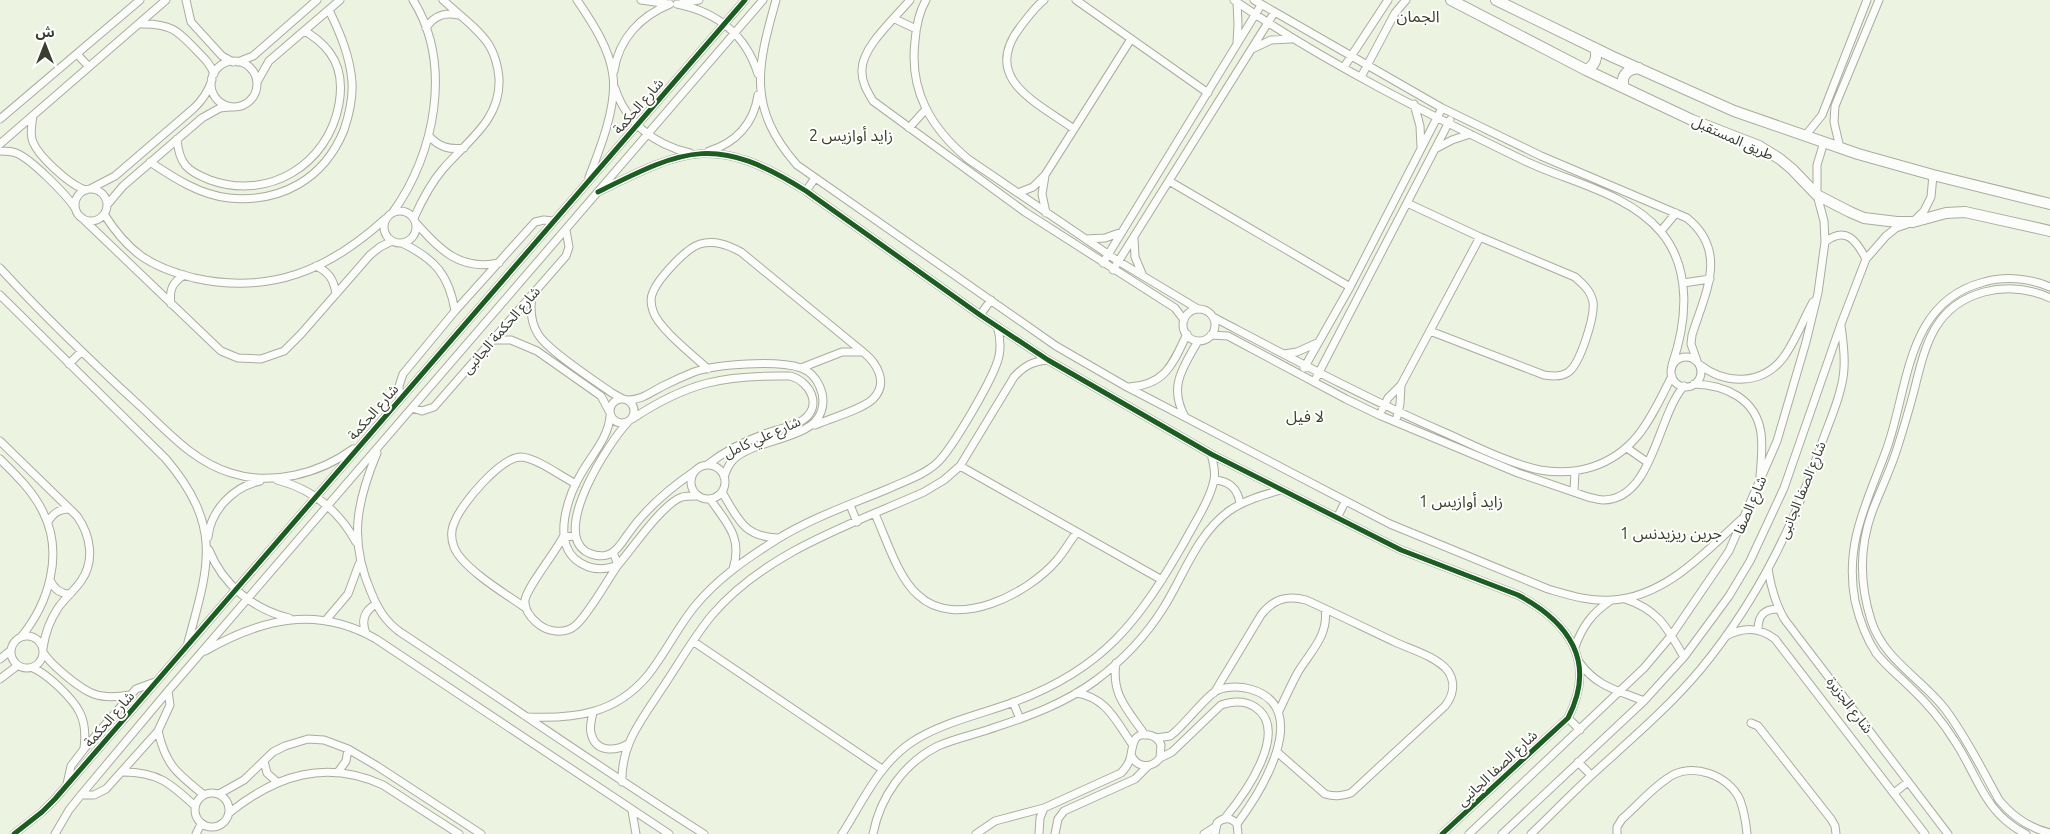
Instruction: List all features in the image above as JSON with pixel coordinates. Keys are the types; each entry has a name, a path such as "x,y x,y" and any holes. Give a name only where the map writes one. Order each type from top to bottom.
{"main road":[{"name":"طريق المستقبل","path":"1451,0 1586,70 1692,120 1759,146 1780,159 1817,194 1864,218 1913,222 1946,213 1965,212 2050,231"},
{"name":"طريق المستقبل","path":"1496,0 1595,48 1734,111 1840,148 1933,176 2050,204"},
{"path":"1586,70 1595,62 1597,53 1595,48"},
{"path":"1624,88 1622,79 1626,72 1630,69 1640,68"}],"street":[{"path":"0,119 140,0"},
{"path":"0,144 166,0"},
{"path":"186,0 191,22 222,56 251,69 257,82"},
{"path":"76,209 77,198 115,176 202,101 213,77 222,65 253,56 317,0"},
{"path":"81,217 93,220 104,214 107,205 123,186 210,112 244,105 250,101 254,96 257,82 269,62 340,0"},
{"path":"104,214 118,236 136,254 159,267 217,283 251,284 284,278 337,256 362,240 393,212 416,174 434,109 435,82 432,54 420,10 413,0"},
{"path":"402,243 414,236 416,230 415,220 426,192 443,169 493,114 500,91 498,67 489,45 443,0"},
{"path":"577,0 603,44 620,101 637,125 648,135 677,150 693,154"},
{"path":"641,0 674,4 702,11 725,24 735,33 750,53 759,77"},
{"path":"588,181 610,109 618,53 630,32 648,15 674,4 699,0"},
{"name":"شارع الحكمة","path":"14,834 42,812 67,784 745,0"},
{"name":"شارع الحكمة","path":"55,834 69,810 168,691 763,0"},
{"path":"704,153 732,141 752,118 757,104 762,54 776,0"},
{"path":"910,0 866,52 862,69 864,86 873,102 1025,212 1175,308 1184,320 1184,330 1198,341 1211,335 1228,336 1379,415 1518,473 1588,497 1604,500 1619,497 1632,488 1642,477 1675,399 1684,386"},
{"path":"926,0 916,29 914,51 915,74 926,110 937,128 951,145 1031,203 1118,261 1198,309 1209,312 1215,323 1211,335"},
{"path":"1044,0 1013,36 1007,47 1005,59 1007,72 1013,84 1023,93 1074,129"},
{"path":"1076,0 1208,93"},
{"path":"1254,0 1453,114 1541,156 1676,213 1692,222 1704,236 1710,249 1712,264 1710,279 1692,335 1691,344 1701,376 1694,384"},
{"path":"1344,67 1388,0"},
{"path":"1361,77 1395,13 1406,0"},
{"path":"1805,136 1822,115 1867,0"},
{"path":"1840,148 1834,122 1835,106 1879,0"},
{"path":"1235,1 1268,23 1361,77 1448,123 1528,162 1626,203 1645,215 1661,231 1676,255 1683,282 1684,308 1682,332 1672,364 1674,381 1684,386 1694,384 1714,386 1731,392 1743,399 1752,409 1758,421 1761,435 1760,481"},
{"path":"1235,1 1238,24 1236,46"},
{"path":"1103,263 1261,5"},
{"path":"150,162 174,178 200,190 227,198 253,199 278,194 301,184 321,168 336,148 349,117 352,84 348,58 340,33 329,10"},
{"path":"1113,270 1274,13"},
{"path":"426,28 430,22 443,14 458,15"},
{"path":"895,19 916,29"},
{"path":"139,24 159,25 178,31 210,64 213,77 212,89 216,97 230,107"},
{"path":"177,139 178,152 184,164 193,174 223,185 254,186 285,178 311,160 326,141 336,119 341,94 339,70 331,54 320,40 305,31"},
{"path":"1018,193 1033,187 1045,175 1132,39"},
{"path":"1250,50 1271,40 1295,39"},
{"path":"77,54 89,67"},
{"path":"759,89 764,110 772,130 782,149 797,165 1056,346 1127,387 1345,502 1408,532 1548,589 1582,598 1610,601 1625,599 1657,587 1681,573 1746,515"},
{"path":"1414,104 1420,126 1421,149"},
{"path":"1301,374 1350,287 1442,108"},
{"path":"909,128 926,110"},
{"path":"1314,382 1453,114"},
{"path":"33,115 31,127 32,140 37,151 75,186 102,193 107,205"},
{"path":"1185,130 1196,137"},
{"path":"1435,149 1452,140 1470,134"},
{"path":"428,136 444,148 454,150 464,148"},
{"name":"شارع الصفا","path":"1469,834 1621,692 1672,636 1729,551 1777,441 1806,342 1818,293 1825,242 1824,221 1817,194 1817,162 1824,142"},
{"path":"0,151 16,153 27,160 67,197 81,217 171,304 222,351 238,358 262,359 284,351 370,255 392,241"},
{"path":"598,192 656,165 693,154 704,153 719,153 747,160 787,179 980,315 1048,360 1211,454 1401,550 1535,604 1558,624 1575,647 1580,685 1578,697 1568,718 1580,730"},
{"path":"1045,175 1042,194 1046,213"},
{"name":"شارع الصفا","path":"1502,834 1644,701 1684,657 1729,596 1768,525 1784,488 1841,324 1866,259 1886,236 1896,228 1913,222 1924,212 1932,191 1933,176"},
{"path":"806,191 815,178"},
{"path":"1169,181 1350,287"},
{"path":"1025,212 1031,203"},
{"path":"1407,203 1480,237 1575,277 1590,292 1593,302 1593,312 1575,366 1567,373 1556,376 1544,375 1430,331"},
{"path":"393,212 404,211 415,220 427,235 454,258 468,264 484,266 499,262"},
{"path":"1661,231 1676,213"},
{"path":"385,219 384,232 392,241 402,243 424,255 441,272 451,291 455,311"},
{"path":"400,398 398,386 403,374 455,311 535,222 552,221"},
{"name":"شارع الحكمة الجانبى","path":"412,408 422,411 434,407 532,295 568,252 566,230"},
{"path":"1086,239 1105,238 1122,232"},
{"path":"1825,242 1832,236 1842,235 1852,238 1858,244 1866,259"},
{"path":"1134,237 1135,257 1143,276"},
{"path":"1379,415 1388,398 1401,385 1480,237"},
{"path":"708,369 658,322 651,304 652,294 656,285 686,251 701,244 710,243 730,246 741,252 863,352"},
{"path":"1372,243 1383,249"},
{"path":"316,266 324,270 330,277 335,285 336,294"},
{"path":"0,268 81,352 198,458 231,473 249,478 271,479 296,486 316,496 344,523 356,543"},
{"path":"171,304 171,287 176,280 184,275"},
{"path":"2026,834 2004,820 1994,809 1942,722 1876,653 1862,624 1855,601 1852,555 1856,532 1887,447 1913,352 1919,334 1929,318 1957,292 1993,279 2011,278 2028,280 2050,287"},
{"path":"1683,282 1710,279"},
{"path":"1993,279 1994,290"},
{"path":"2050,298 2025,290 1994,290 1970,298 1949,312 1937,324 1924,349 1897,450 1872,512 1862,558 1862,577 1871,620 1884,647 1944,708 2008,811 2031,827 2050,833"},
{"path":"1672,364 1681,358 1687,357 1712,374 1734,380 1748,380 1762,375 1774,368 1784,357 1818,293"},
{"path":"0,295 177,472 201,518 207,545 219,569 236,589 247,600 264,609 292,619"},
{"path":"532,295 533,325 544,342 612,393 626,400 634,409 630,420 614,440 589,480 578,514 576,536 578,543 587,552 600,556 613,552 653,505 674,486 707,465 715,466 721,470 725,485 722,492 710,499 703,499 697,496 681,497 674,501 660,514 618,565 581,618 569,629 561,632 549,630 538,625 530,616 526,608 525,599 555,553 563,537 569,505 576,484 608,429 609,413 613,402 626,400 640,398 676,380 708,369 750,365 801,368 842,352 863,352"},
{"path":"980,315 990,300"},
{"path":"1184,320 1192,311 1198,309"},
{"path":"1213,317 1383,406 1539,470 1557,472 1576,471 1593,467 1610,460 1627,448 1644,429 1672,376"},
{"name":"شارع الصفا الجانبى","path":"1531,834 1591,775 1671,702 1700,670 1726,636 1768,569 1790,527 1811,475 1841,387 1844,370 1844,349 1841,324"},
{"path":"528,717 572,717 593,712 619,700 633,691 648,674 695,606 733,569 779,538 917,476 936,464 947,451 997,365 1000,346 997,326"},
{"path":"1127,387 1140,387 1152,383 1162,376 1171,367 1187,334"},
{"path":"492,340 511,340 537,351 601,396 609,413 617,423 630,420 678,392 702,384 738,377 790,376 792,367"},
{"path":"1185,417 1177,395 1177,383 1198,341"},
{"path":"1284,354 1309,348 1320,341"},
{"path":"69,364 81,352"},
{"name":"شارع علي كامل","path":"724,477 729,464 738,456 873,399 880,385 880,376 878,368 863,352"},
{"path":"622,782 623,758 628,744 712,616 733,594 791,552 924,492 944,480 960,466 1014,377 1029,364 1048,360"},
{"name":"شارع علي كامل","path":"801,368 814,378 819,386 823,402 819,419 807,428"},
{"name":"شارع علي كامل","path":"707,465 737,446 802,420 811,409 812,394 804,382 790,376"},
{"path":"1396,422 1401,385"},
{"path":"802,420 807,428"},
{"path":"0,441 70,509 82,524 89,542 90,552 89,562 82,580 52,619 38,664 33,668 27,669 17,666 12,659 10,651"},
{"path":"187,645 206,574 207,545 213,518 225,501 241,488 254,482 298,475 322,467 344,456 363,441"},
{"path":"380,445 370,470 361,504 357,523 356,543 360,562 376,604 386,620 400,632 622,782 704,834"},
{"path":"1627,448 1647,462"},
{"path":"842,834 882,769 897,753 913,741 932,731 1013,702 1058,683 1099,655 1134,621 1162,580 1193,526 1214,480 1215,471 1211,454"},
{"path":"526,608 493,586 457,553 452,538 455,520 487,479 503,464 516,458 530,459 576,484"},
{"path":"0,459 32,494 48,522 52,554 50,580 39,610 21,637 14,642 10,651 0,659"},
{"path":"960,466 1162,580"},
{"path":"695,471 691,484 697,496"},
{"path":"1574,491 1576,471"},
{"path":"1214,480 1229,484 1235,489 1240,504"},
{"path":"873,834 880,810 888,793 902,774 921,757 939,746 1051,707 1092,683 1128,653 1153,623 1210,529 1218,520 1240,504 1281,490"},
{"path":"722,492 747,530 756,536 779,538"},
{"path":"710,499 731,529 735,539 736,550 733,569"},
{"path":"1337,518 1345,502"},
{"path":"850,505 857,522"},
{"path":"48,522 54,513 70,509"},
{"path":"875,514 906,580 917,595 932,605 950,611 974,609 1019,590 1056,561 1077,532"},
{"path":"563,537 576,536"},
{"path":"563,537 571,555 588,567 608,568 618,565"},
{"path":"613,552 618,565"},
{"path":"326,620 348,594 360,562"},
{"name":"شارع الجزيرة","path":"1768,569 1778,609 1785,620 1948,834"},
{"path":"50,580 55,589 70,594"},
{"path":"1116,664 1114,681 1118,698 1145,734 1156,738 1163,738 1176,732 1214,693 1267,607 1275,601 1296,597 1438,663 1447,670 1452,678 1451,698 1435,717 1358,787 1343,796 1325,794 1277,752"},
{"path":"1625,599 1640,604 1664,623 1684,657"},
{"path":"1575,647 1580,633 1588,620 1598,609 1610,601"},
{"path":"366,633 364,616 376,604"},
{"path":"1279,712 1297,674 1322,636 1327,618 1325,609"},
{"path":"1726,636 1741,630 1758,630 1758,621 1762,614 1770,609 1778,609"},
{"path":"200,654 245,631 292,619 326,620 366,633 669,834"},
{"path":"1862,624 1871,620"},
{"name":"شارع الجزيرة","path":"1758,630 1775,639 1782,647 1925,834"},
{"path":"21,637 36,639 54,666 85,692 112,697 130,695"},
{"path":"694,642 882,769"},
{"path":"1578,662 1596,681 1644,701"},
{"path":"1894,672 1901,665"},
{"path":"0,679 17,666"},
{"path":"33,668 42,672 75,702 83,721 84,749"},
{"path":"67,784 71,766 130,695 140,686 155,682"},
{"path":"1214,693 1225,688 1238,687 1250,689 1262,694 1279,712 1281,724 1277,752 1255,797 1237,824 1238,834"},
{"path":"81,795 87,796 100,793 123,772 165,719 170,705 168,691"},
{"path":"976,834 995,821 1061,802 1121,773 1126,768 1131,755 1132,744 1106,706 1092,697 1076,693"},
{"path":"1013,702 1020,719"},
{"path":"1205,702 1214,712"},
{"path":"1055,834 1058,819 1064,811 1135,779 1148,766 1172,752 1221,705 1231,702 1246,703 1259,710 1265,717 1269,727 1264,752 1260,764 1244,792 1225,818 1217,823 1215,830 1204,834"},
{"path":"593,712 591,733 595,742 601,747 610,750 619,749 628,744"},
{"name":"شارع الصفا الجانبى","path":"1442,834 1568,718"},
{"path":"1751,723 1758,726 1831,819 1836,826 1836,834"},
{"path":"1269,727 1281,724"},
{"path":"158,730 163,750 172,767 204,795"},
{"path":"1132,744 1145,734"},
{"path":"1156,738 1162,745 1160,758"},
{"path":"219,794 244,780 264,760 285,746 308,739 324,740 348,749 411,787 481,834"},
{"path":"338,772 346,761 348,749"},
{"path":"1131,755 1137,763 1148,766"},
{"path":"264,760 268,773 277,782"},
{"path":"1578,762 1591,775"},
{"path":"1617,834 1617,827 1622,819 1669,777 1684,771 1701,771 1716,776 1730,786 1739,799 1747,834"},
{"path":"123,772 144,772 163,778 195,806"},
{"path":"229,813 225,799 219,794 211,793 204,795 198,799 195,806 196,819 214,831 226,820 229,813 252,796 277,782 301,775 338,772 370,779 383,785 459,834"},
{"path":"1894,793 1908,782"},
{"path":"1061,802 1064,811"},
{"path":"1039,834 1040,818 1044,808"},
{"path":"632,811 636,834"},
{"path":"1225,818 1230,818 1237,824"},
{"path":"196,834 201,824"}],"cycle path":[{"path":"14,834 55,799 745,0"},
{"path":"598,192 656,165 679,157 702,154 725,155 748,161 775,173 806,191 980,315 1048,360 1211,454 1401,550 1518,595 1536,606 1564,631 1573,646 1578,662 1580,679 1576,698 1568,718 1442,834"}],"district":[{"name":"الجمان","path":"1418,16"},
{"name":"زايد أوازيس 2","path":"851,135"},
{"name":"لا فيل","path":"1305,416"},
{"name":"زايد أوازيس 1","path":"1461,501"},
{"name":"جرين ريزيدنس 1","path":"1671,533"}]}
